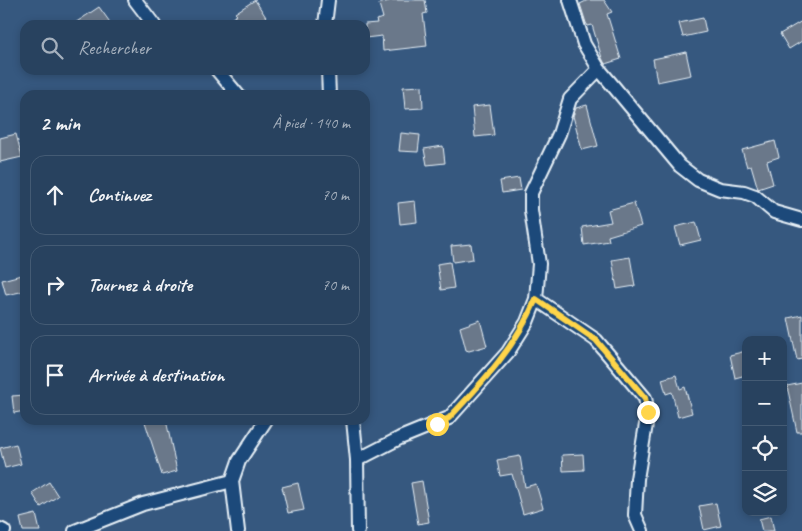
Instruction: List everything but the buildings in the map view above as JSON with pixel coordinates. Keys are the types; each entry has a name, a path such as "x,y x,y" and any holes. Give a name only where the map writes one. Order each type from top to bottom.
{"street":[{"path":"135,0 150,20"},
{"path":"326,20 328,0"},
{"path":"570,0 584,44 599,69 680,166 698,180 720,189 744,192 755,196 774,212 802,220"},
{"path":"357,460 400,438 449,418 508,352 526,322 536,299 539,264 531,210 531,193 559,134 570,99 599,69"},
{"path":"221,75 234,90"},
{"path":"328,75 329,90"},
{"path":"536,299 596,340 645,398 648,412 637,479 636,516 642,531"},
{"path":"238,531 232,481 238,461 263,425"},
{"path":"354,425 357,460 358,531"},
{"path":"75,531 144,504 232,481"},
{"path":"0,529 4,531"}],"route":[{"path":"437,424 449,418 508,352 526,322 536,299 582,328 596,340 645,398 648,412"}]}
